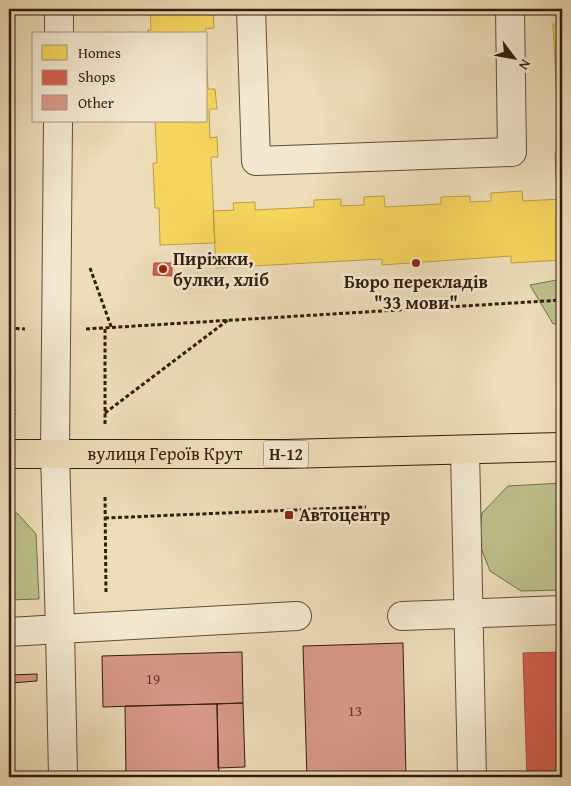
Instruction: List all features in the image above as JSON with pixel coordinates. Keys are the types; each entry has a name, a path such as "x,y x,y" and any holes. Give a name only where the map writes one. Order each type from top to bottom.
{"main road":[{"name":"вулиця Героїв Крут","path":"9,454 285,454 562,446"}],"lane":[{"path":"59,9 59,32"},
{"path":"252,9 256,161 512,152 510,9"},
{"path":"58,122 55,453 63,777"},
{"path":"465,450 472,777"},
{"path":"402,616 562,610"},
{"path":"9,632 297,616"}],"path":[{"path":"89,266 112,329"},
{"path":"14,415 10,328 112,329 229,319 562,300"},
{"path":"105,413 229,319"},
{"path":"104,329 106,425"},
{"path":"105,497 107,626"},
{"path":"105,518 366,506"}],"green space":[{"path":"562,279 562,324 553,324 530,285"},
{"path":"562,483 562,590 521,591 490,571 478,540 482,513 508,486"},
{"path":"9,513 17,513 36,534 39,599 9,600"}],"building: Homes":[{"path":"150,9 213,9 214,28 205,29 206,32 148,32 148,30 151,30"},
{"path":"553,24 562,24 562,100 557,101"},
{"path":"208,89 215,89 217,109 209,109 210,138 217,137 218,157 211,157 215,243 160,245 159,208 155,208 153,163 157,163 155,122 208,122"},
{"path":"555,153 562,153 562,179 556,179"},
{"path":"522,191 523,201 562,199 562,260 511,263 511,256 382,265 382,259 216,268 213,211 234,210 233,203 255,202 255,210 314,207 314,200 341,199 341,206 364,205 364,197 384,196 385,207 441,204 441,197 470,196 470,202 491,201 491,193"}],"building: Shops":[{"name":"Пиріжки, булки, хліб","path":"154,263 172,263 172,276 153,275"},
{"path":"562,652 562,777 527,777 523,653"}],"building: Other":[{"path":"403,643 406,777 307,777 303,646"},
{"path":"242,652 243,703 103,707 102,656"},
{"path":"37,674 37,681 11,683 11,675"},
{"path":"243,703 245,767 218,768 217,704"},
{"path":"217,704 219,777 126,777 125,706"}],"place":[{"name":"Бюро перекладів \"33 мови\"","path":"416,263"},
{"name":"Пиріжки, булки, хліб","path":"163,269"},
{"name":"Автоцентр","path":"289,515"}]}
